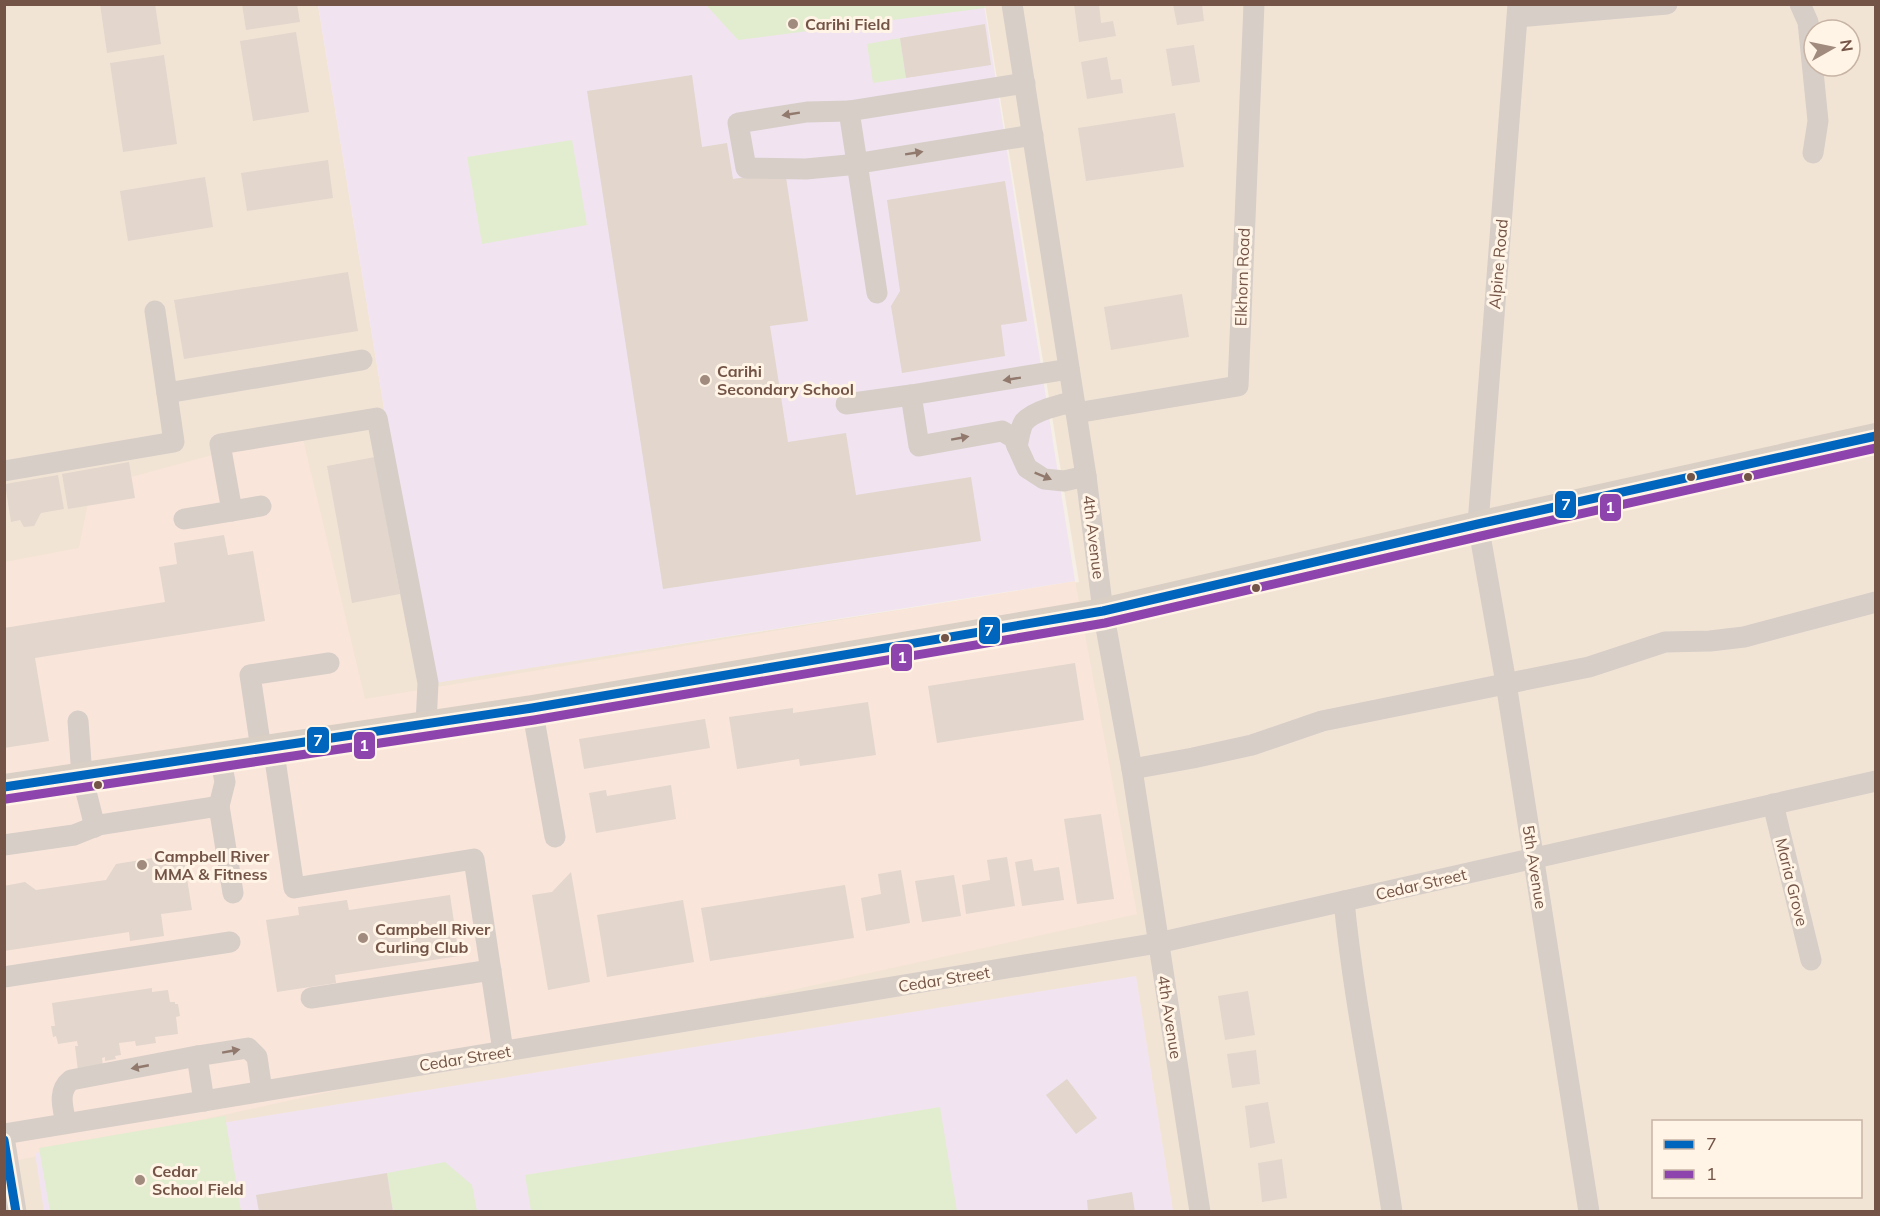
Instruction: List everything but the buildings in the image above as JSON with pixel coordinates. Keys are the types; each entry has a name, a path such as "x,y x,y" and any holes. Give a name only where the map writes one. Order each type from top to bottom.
{"main road":[{"path":"4,787 532,708 1103,611 1478,524 1875,436"}],"street":[{"name":"4th Avenue","path":"1012,4 1086,476 1103,611 1132,769 1200,1212"},
{"name":"Elkhorn Road","path":"1075,407 1238,386 1254,4"},
{"path":"1518,11 1667,4"},
{"path":"1800,4 1808,22 1818,121 1813,153"},
{"name":"Alpine Road","path":"1478,524 1518,11"},
{"path":"1025,83 849,111 807,112 738,123 746,168 806,169 1033,135"},
{"path":"849,111 877,293"},
{"path":"4,471 174,442 154,311"},
{"path":"167,393 362,360"},
{"path":"846,404 1069,369"},
{"path":"911,394 920,446 1002,431 1014,438 1027,468 1044,478 1064,481 1086,476"},
{"path":"1017,446 1024,422 1039,412 1057,405 1075,407"},
{"path":"232,511 220,444 377,418 428,683 426,724"},
{"path":"184,519 261,506"},
{"name":"5th Avenue","path":"1478,524 1506,683 1589,1212"},
{"path":"1132,769 1252,745 1322,721 1589,667 1665,642 1710,641 1744,637 1875,602"},
{"path":"329,663 250,675 267,748 294,888 474,859 503,1052"},
{"path":"532,708 555,837"},
{"path":"78,721 82,776 95,826"},
{"path":"220,756 225,782 219,806 233,893"},
{"name":"Cedar Street","path":"4,1135 1158,944 1875,781"},
{"name":"Maria Grove","path":"1773,804 1811,960"},
{"path":"4,845 74,835 95,826 219,806"},
{"path":"1344,901 1355,993 1392,1212"},
{"path":"4,978 230,942"},
{"path":"311,998 491,970"},
{"path":"66,1124 61,1096 65,1085 71,1080 196,1056 248,1048 257,1057 262,1091"},
{"path":"196,1056 204,1101"},
{"path":"4,1135 16,1212"}],"shaded area":[{"path":"5,5 318,5 429,683 1079,582 985,5 1875,5 1875,1211 5,1211"},
{"name":"Carihi Secondary School","path":"318,5 984,5 1075,581 429,684"},
{"path":"301,431 365,699 1075,581 1137,914 5,1163 5,562 79,548 91,488"},
{"path":"1136,976 1173,1211 44,1211 35,1153"}],"green space":[{"name":"Carihi Field","path":"984,4 985,8 738,40 706,5"},
{"path":"900,38 906,78 873,83 867,44"},
{"path":"572,140 587,225 482,244 467,157"},
{"path":"940,1107 957,1211 531,1211 525,1175"},
{"name":"Cedar School Field","path":"225,1116 241,1211 50,1211 39,1148"},
{"path":"445,1162 472,1185 477,1211 393,1211 387,1173"}],"transit line":[{"name":"7","path":"4,787 532,708 1103,611 1478,524 1876,436"},
{"name":"1","path":"6,799 534,720 1105,623 1876,448"},
{"name":"7","path":"4,1140 16,1212"}],"place":[{"name":"Carihi Field","path":"793,24"},
{"name":"Carihi Secondary School","path":"705,380"},
{"name":"Campbell River MMA & Fitness","path":"142,865"},
{"name":"Campbell River Curling Club","path":"363,938"},
{"name":"Cedar School Field","path":"140,1180"}]}
